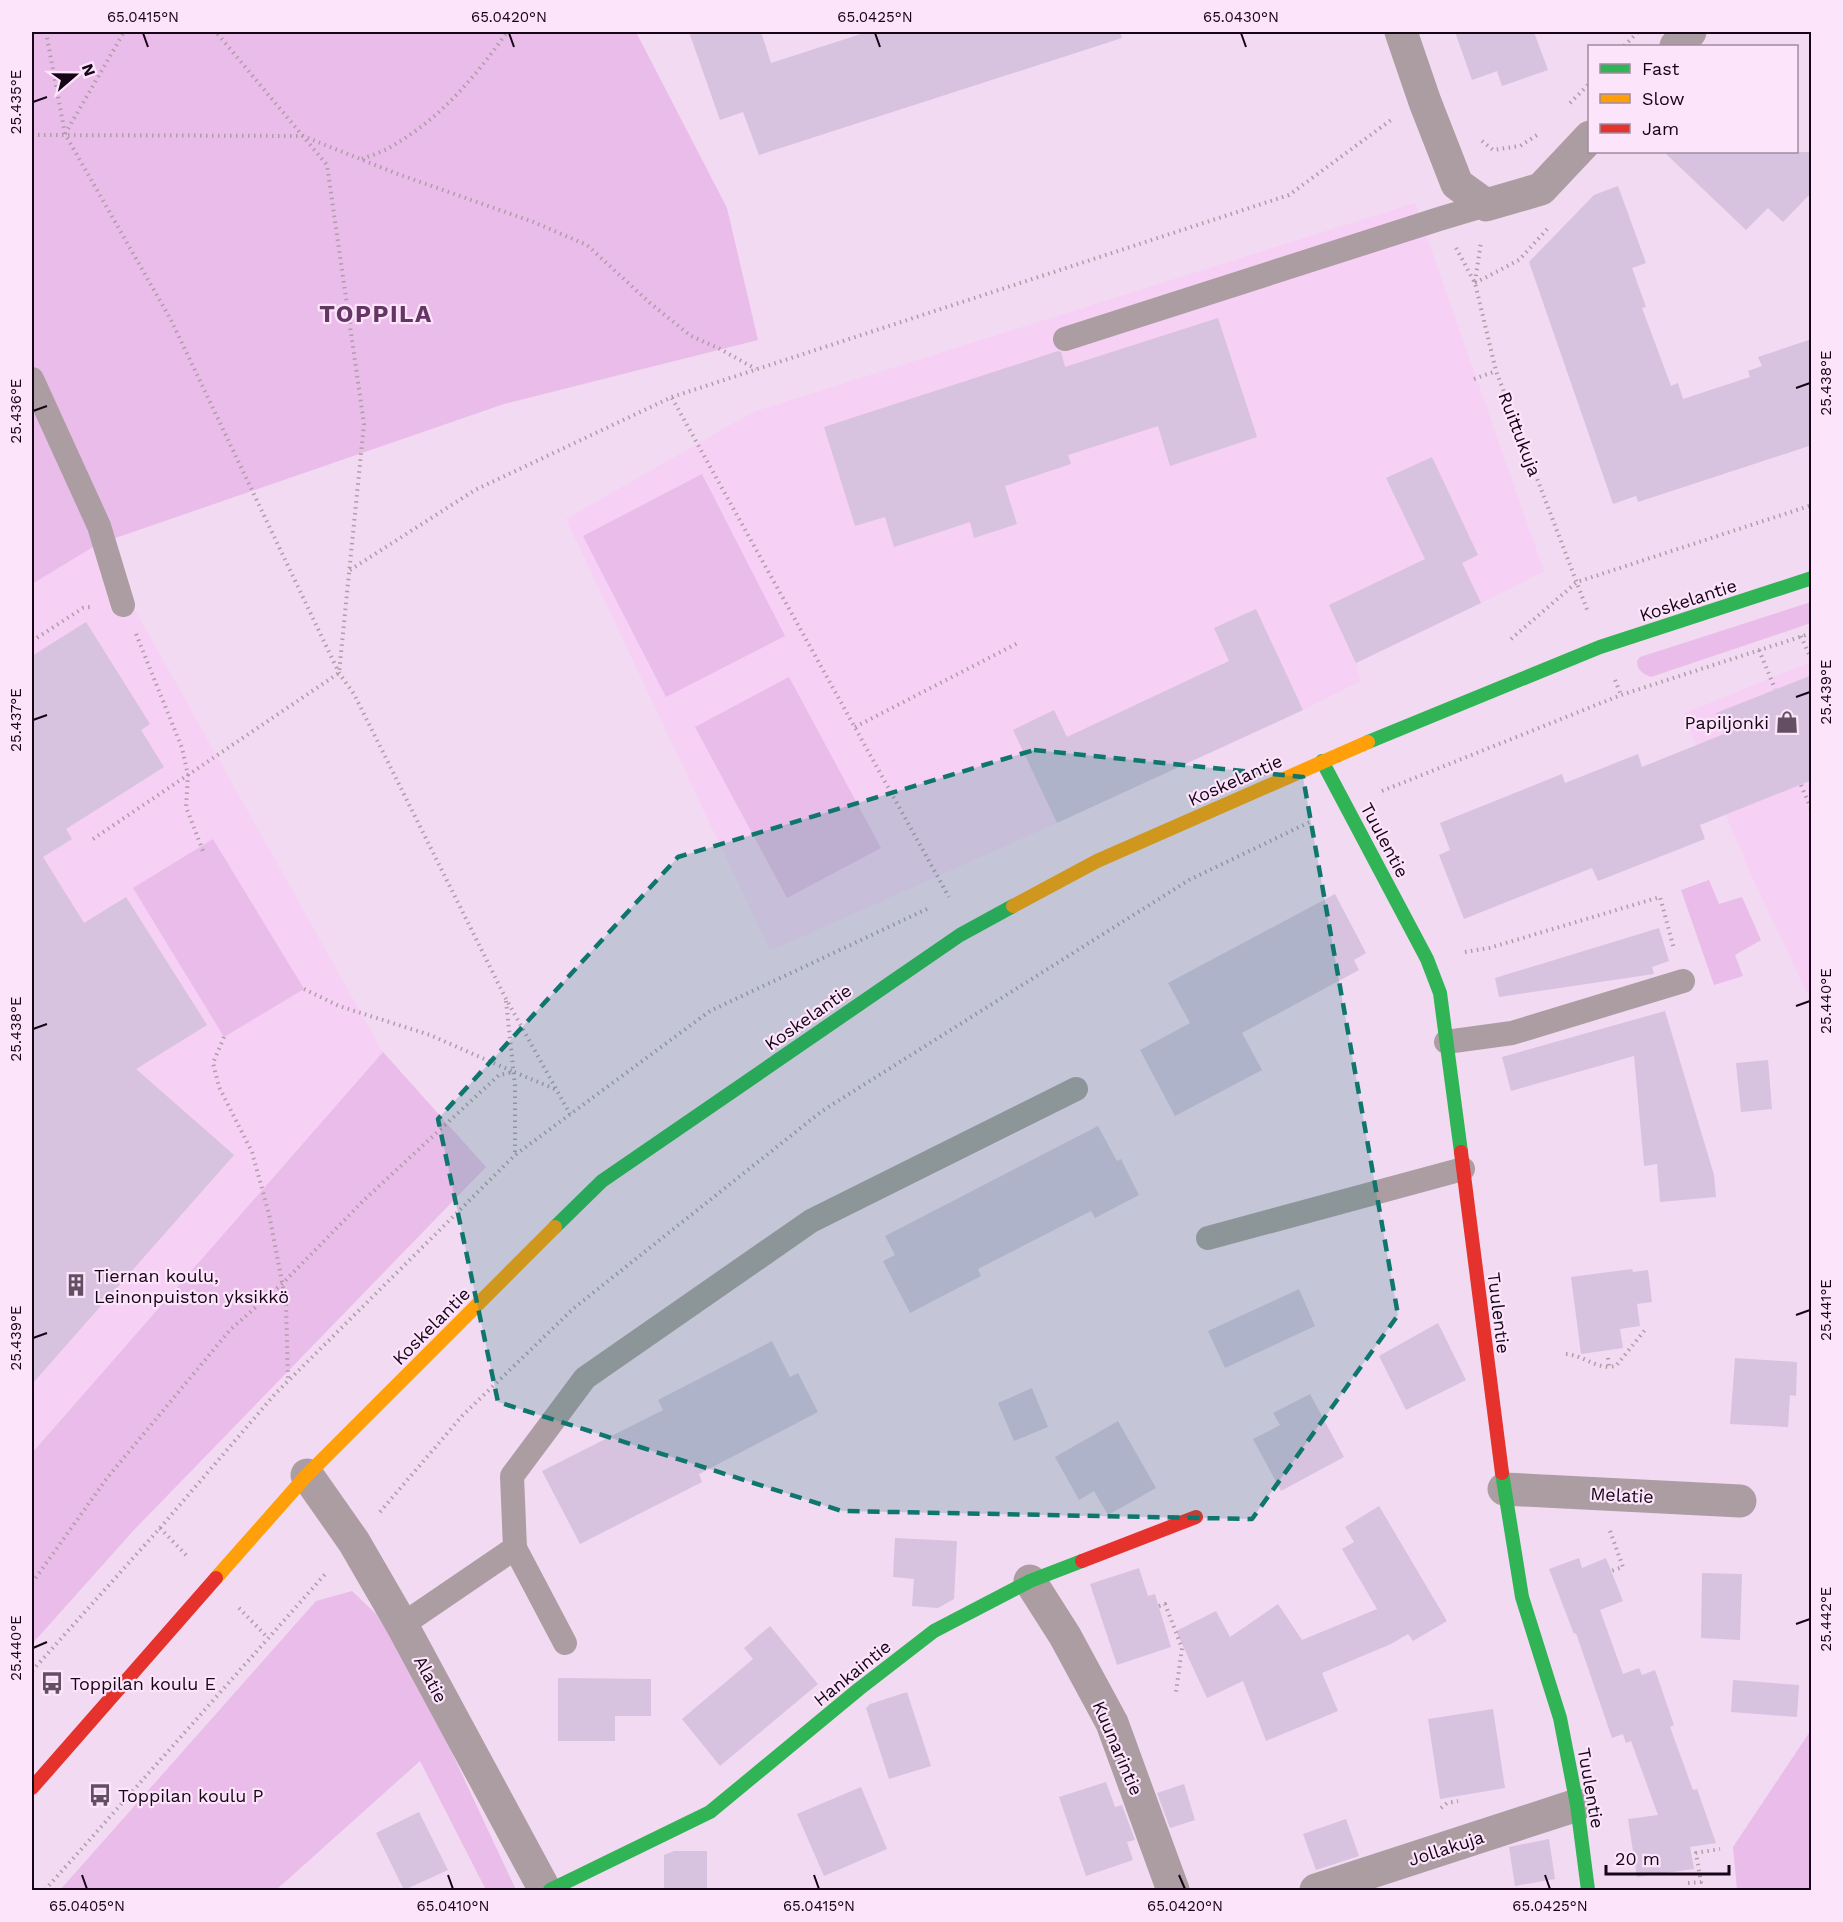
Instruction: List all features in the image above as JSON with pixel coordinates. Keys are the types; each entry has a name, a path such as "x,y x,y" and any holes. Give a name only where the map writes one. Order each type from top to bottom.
{"main road":[{"name":"Koskelantie","path":"32,1788 306,1475 602,1181 960,935 1096,861 1322,760 1600,647 1812,578"},
{"name":"Tuulentie","path":"1322,760 1427,958 1440,993 1504,1489 1522,1597 1560,1718 1577,1805 1588,1890"},
{"name":"Hankaintie","path":"550,1890 710,1812 859,1689 934,1631 1030,1581 1196,1517"}],"street":[{"path":"1401,32 1425,102 1458,184 1486,205 1540,189 1588,139"},
{"path":"1677,45 1690,32"},
{"name":"Alatie","path":"306,1475 354,1542 402,1625 544,1890"},
{"name":"Melatie","path":"1504,1489 1740,1501"},
{"name":"Kuunarintie","path":"1030,1581 1065,1636 1112,1723 1173,1890"},
{"name":"Jollakuja","path":"1316,1890 1577,1805"}],"lane":[{"path":"1065,339 1486,205"},
{"path":"32,379 99,526 123,606"},
{"path":"1446,1042 1512,1033 1683,981"},
{"path":"565,1643 515,1548 512,1476 585,1378 811,1221 1076,1089"},
{"path":"1208,1238 1462,1169"},
{"path":"402,1625 515,1548"}],"path":[{"path":"46,32 65,134 171,320 339,674 354,694 505,997 570,1114"},
{"path":"65,134 124,32"},
{"path":"93,839 339,674 364,424 327,165 216,32"},
{"path":"361,159 391,147 421,127 456,97 507,32"},
{"path":"1625,45 1638,32"},
{"path":"1568,106 1588,85"},
{"path":"351,570 475,490 672,397 1289,195 1392,120"},
{"path":"1479,138 1493,150 1520,146 1544,130"},
{"path":"32,135 303,136 395,173 531,221 587,245 650,303 691,336 757,370"},
{"name":"Ruittukuja","path":"1475,283 1496,371 1577,582"},
{"path":"1474,379 1496,371"},
{"path":"672,397 949,898"},
{"path":"32,641 83,608 123,606 182,747 188,775 186,807 203,851"},
{"path":"1346,805 1621,695 1812,633"},
{"path":"1801,636 1812,662"},
{"path":"855,727 1020,642"},
{"path":"1759,650 1775,689"},
{"path":"1800,785 1812,811"},
{"path":"1427,958 1489,948 1660,897 1683,981"},
{"path":"304,989 339,1006 430,1035 556,1089"},
{"path":"505,997 514,1072 515,1155"},
{"path":"224,1037 213,1063 219,1088 252,1152 269,1214 286,1303 288,1381"},
{"path":"32,1583 107,1478 230,1330 283,1283 364,1200 499,1075 514,1072"},
{"path":"1566,1354 1573,1354 1597,1366 1616,1366 1645,1330"},
{"path":"1608,1358 1609,1367"},
{"path":"1159,1606 1165,1604 1182,1648 1176,1692"},
{"path":"1688,1883 1701,1882 1696,1853 1720,1850"}],"highlighted area":[{"path":"1034,750 1303,777 1398,1315 1252,1519 842,1511 498,1402 438,1119 678,857"}],"shaded area":[{"path":"32,32 636,32 727,208 758,340 504,404 98,544 32,584"},
{"path":"1415,203 1544,571 1356,663 1361,681 1303,710 770,951 566,519 753,412"},
{"path":"702,474 785,636 666,697 583,536"},
{"path":"98,544 383,1052 32,1453 32,584"},
{"path":"1811,602 1811,623 1651,677 1638,667 1637,661 1640,657"},
{"path":"1811,662 1811,1001 1752,877 1683,714"},
{"path":"789,677 881,848 787,898 695,727"},
{"path":"213,839 304,989 224,1037 133,888"},
{"path":"1709,880 1719,904 1742,897 1761,940 1735,955 1743,976 1714,985 1681,890"},
{"path":"383,1052 486,1167 133,1531 32,1644 32,1453"},
{"path":"352,1591 376,1614 390,1635 445,1738 516,1890 486,1890 420,1761 276,1890 60,1890 316,1601"},
{"path":"1811,1730 1811,1890 1737,1890 1733,1847"}],"building":[{"path":"689,32 761,32 771,63 867,32 1120,32 1122,38 759,155 743,112 720,120"},
{"path":"1455,32 1534,32 1548,70 1502,86 1497,71 1472,80"},
{"path":"1812,152 1812,192 1783,222 1768,208 1746,230 1665,153"},
{"path":"1618,186 1646,263 1632,268 1646,307 1642,308 1671,386 1678,383 1683,399 1750,377 1748,371 1762,366 1758,357 1812,339 1812,445 1638,502 1636,496 1613,504 1529,262 1594,195"},
{"path":"1218,318 1257,437 1170,466 1158,426 1068,455 1071,464 1005,486 1017,524 974,538 970,522 894,547 885,517 855,526 824,427 1058,351 1061,352 1065,367"},
{"path":"1432,457 1478,555 1462,563 1481,603 1356,663 1329,605 1425,559 1386,478"},
{"path":"1256,609 1303,710 1057,823 1013,730 1054,710 1067,737 1229,661 1214,628"},
{"path":"86,622 150,724 141,730 164,767 66,829 72,839 43,857 84,923 126,897 207,1025 136,1069 234,1155 32,1384 32,656"},
{"path":"1812,675 1812,780 1700,825 1705,839 1598,881 1592,868 1464,919 1439,855 1450,850 1440,823 1562,774 1565,783 1638,754 1642,767 1724,734 1716,713"},
{"path":"1335,894 1366,953 1354,960 1359,970 1242,1033 1262,1070 1175,1116 1140,1050 1190,1023 1168,983"},
{"path":"1659,928 1669,961 1652,967 1654,974 1499,997 1495,978"},
{"path":"1665,1011 1714,1175 1716,1197 1660,1202 1657,1164 1644,1166 1634,1056 1511,1091 1502,1057"},
{"path":"1768,1060 1772,1109 1741,1112 1736,1063"},
{"path":"1098,1126 1117,1161 1121,1159 1139,1195 1095,1218 1091,1211 978,1269 981,1276 910,1313 883,1261 895,1255 885,1236"},
{"path":"1632,1269 1633,1272 1648,1270 1652,1302 1637,1304 1640,1326 1620,1329 1623,1348 1581,1354 1571,1277"},
{"path":"1299,1289 1315,1326 1225,1368 1208,1331"},
{"path":"1438,1323 1466,1380 1406,1410 1379,1356"},
{"path":"772,1341 790,1377 798,1373 818,1412 699,1474 702,1482 580,1544 542,1471 663,1410 658,1400"},
{"path":"1735,1358 1797,1362 1796,1396 1790,1395 1788,1427 1730,1424"},
{"path":"1032,1388 1048,1427 1014,1441 998,1403"},
{"path":"1310,1394 1344,1457 1281,1491 1253,1439 1280,1425 1273,1413"},
{"path":"1118,1421 1156,1488 1108,1515 1094,1491 1079,1500 1055,1457"},
{"path":"1379,1506 1447,1621 1413,1641 1408,1634 1391,1644 1322,1673 1338,1711 1266,1741 1243,1681 1207,1698 1176,1631 1216,1611 1230,1637 1278,1604 1302,1640 1377,1609 1342,1549 1354,1542 1345,1527"},
{"path":"895,1538 957,1541 954,1599 938,1608 912,1606 914,1579 893,1577"},
{"path":"1579,1558 1582,1568 1606,1558 1623,1601 1600,1610 1623,1674 1639,1668 1642,1675 1655,1670 1674,1725 1670,1727 1693,1790 1697,1789 1716,1843 1690,1847 1694,1869 1637,1877 1628,1819 1658,1815 1631,1741 1626,1743 1623,1734 1612,1738 1576,1633 1574,1634 1549,1569"},
{"path":"1139,1568 1148,1596 1155,1594 1171,1647 1117,1665 1090,1584"},
{"path":"1702,1573 1742,1574 1740,1640 1701,1638"},
{"path":"770,1626 818,1684 720,1766 682,1719 753,1659 744,1648"},
{"path":"558,1678 651,1679 651,1716 615,1716 615,1741 558,1741"},
{"path":"1733,1680 1799,1685 1797,1717 1731,1712"},
{"path":"907,1692 931,1766 889,1779 866,1708 870,1704"},
{"path":"1493,1709 1505,1788 1440,1799 1428,1719"},
{"path":"1106,1782 1115,1807 1122,1805 1135,1840 1127,1842 1133,1860 1086,1876 1059,1797"},
{"path":"1184,1784 1195,1820 1170,1828 1157,1793"},
{"path":"861,1787 887,1849 824,1876 797,1814"},
{"path":"419,1812 448,1870 404,1890 376,1833"},
{"path":"1346,1819 1359,1856 1316,1870 1303,1834"},
{"path":"1549,1839 1555,1879 1515,1886 1509,1847"},
{"path":"674,1851 707,1851 707,1890 664,1890 664,1855"}],"traffic: fast":[{"path":"1368,742 1600,647 1812,578"},
{"path":"1322,761 1427,959 1440,993 1461,1152"},
{"path":"555,1227 602,1181 960,935 1013,906"},
{"path":"1502,1473 1522,1597 1560,1718 1577,1805 1588,1890"},
{"path":"550,1890 710,1812 859,1689 934,1631 1030,1581 1082,1561"}],"traffic: slow":[{"path":"1013,906 1097,861 1368,742"},
{"path":"216,1578 307,1475 555,1227"}],"traffic: jam":[{"path":"1461,1152 1502,1473"},
{"path":"1082,1561 1196,1517"},
{"path":"32,1788 216,1578"}],"place":[{"name":"Papiljonki","path":"1787,722"},
{"name":"Tiernan koulu, Leinonpuiston yksikkö","path":"76,1285"},
{"name":"Toppilan koulu E","path":"52,1683"},
{"name":"Toppilan koulu P","path":"100,1795"}],"district":[{"name":"TOPPILA","path":"376,314"}]}
